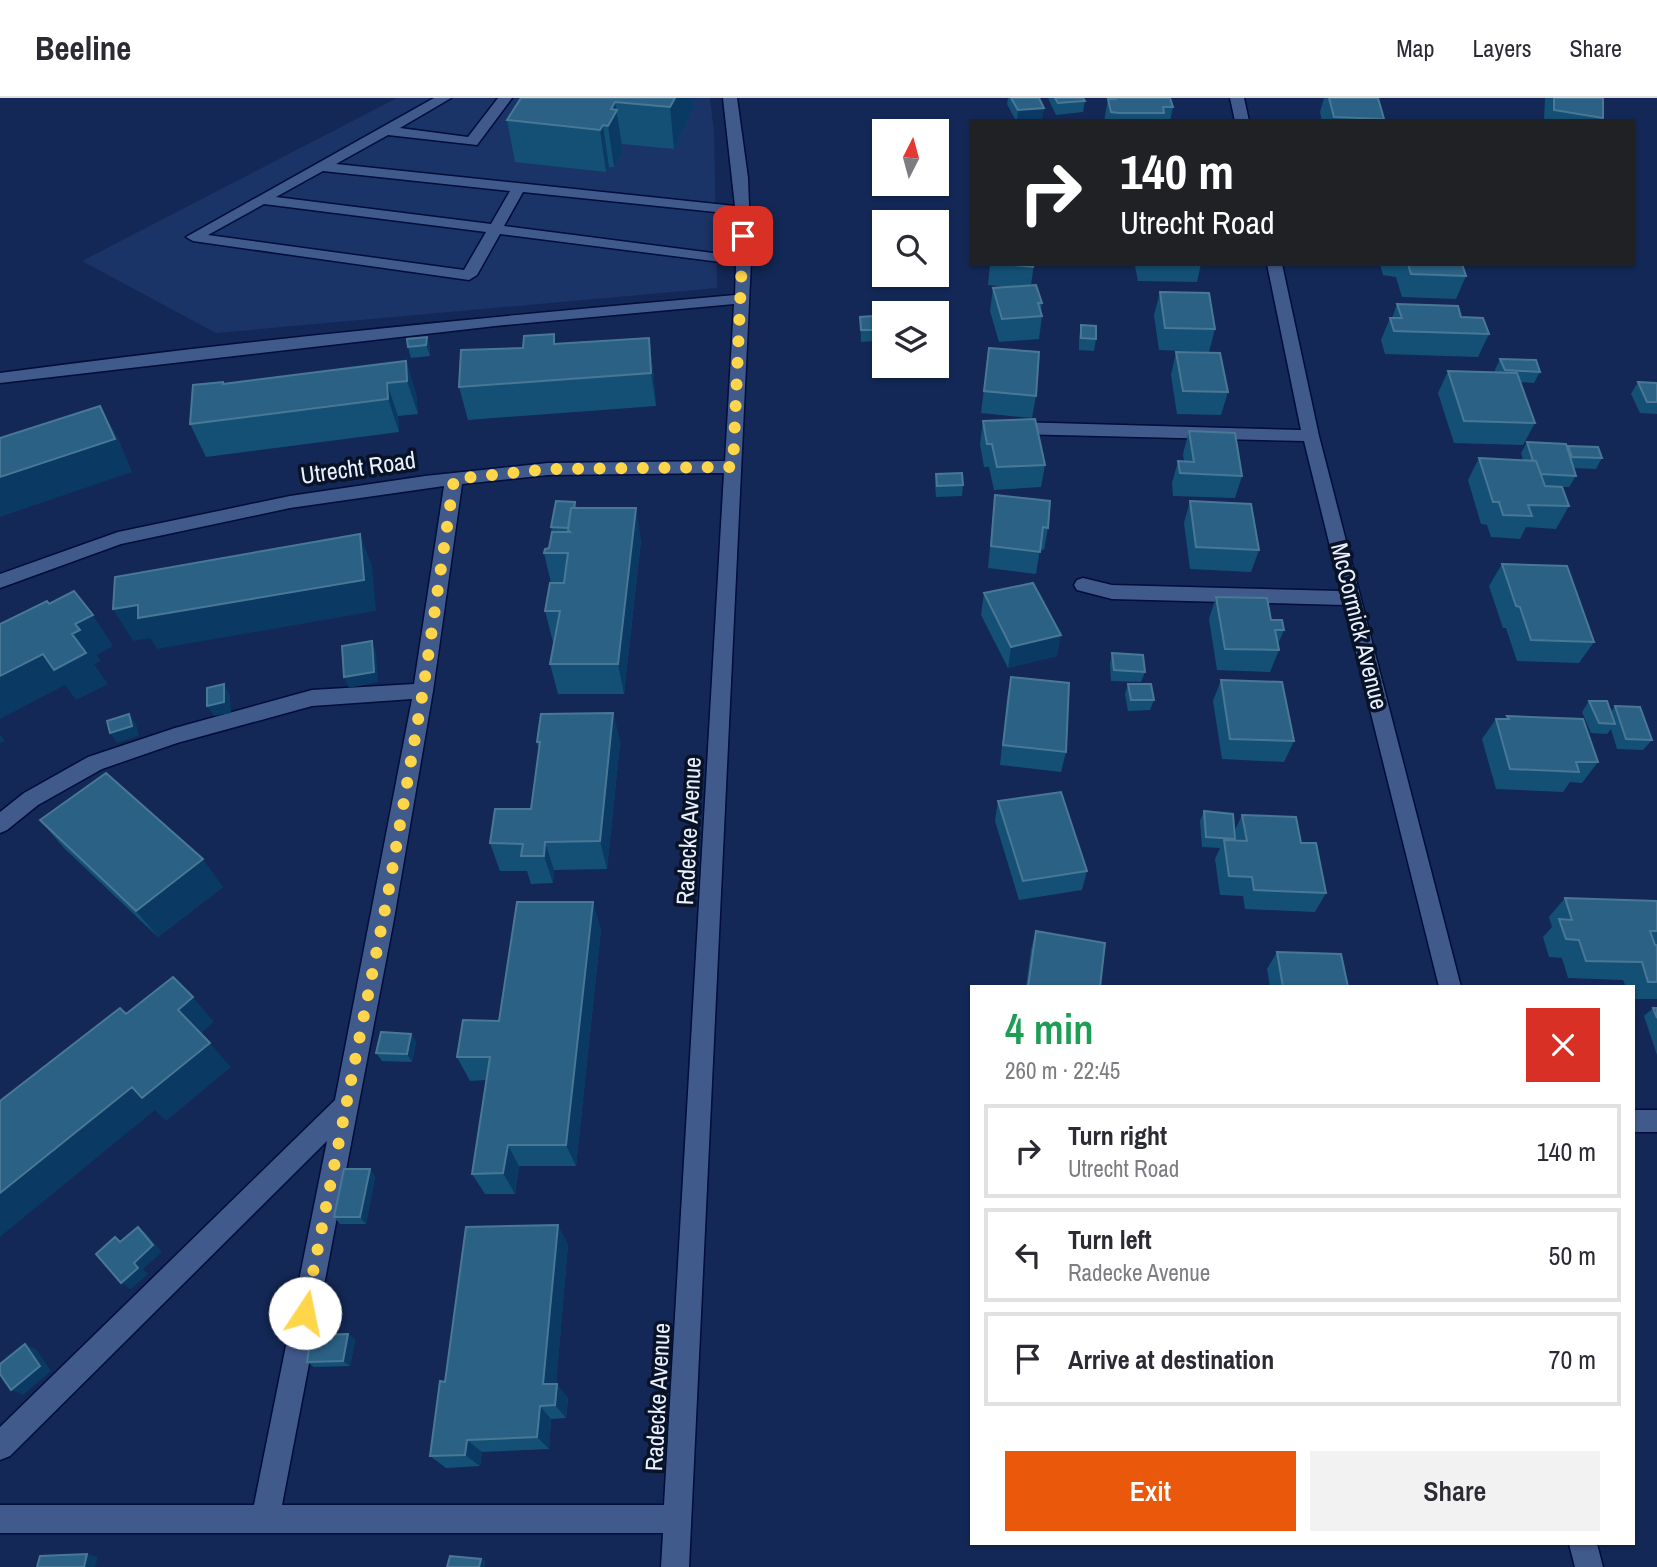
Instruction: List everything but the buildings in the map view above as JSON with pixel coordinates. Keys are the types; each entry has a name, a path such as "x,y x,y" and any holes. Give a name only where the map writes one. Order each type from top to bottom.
{"street":[{"path":"444,98 193,237 469,275 519,187"},
{"path":"385,130 472,142 505,98"},
{"name":"Radecke Avenue","path":"675,1567 744,261 741,178 730,98"},
{"path":"1237,98 1242,119"},
{"path":"319,166 743,211"},
{"path":"260,199 744,261"},
{"name":"McCormick Avenue","path":"1274,266 1311,436 1450,985"},
{"path":"0,378 495,321 742,299"},
{"path":"1012,428 1311,436"},
{"name":"Utrecht Road","path":"0,581 118,538 290,502 548,469 733,467"},
{"path":"265,1519 383,919 423,691 454,479"},
{"path":"1083,585 1112,592 1354,598"},
{"path":"0,824 32,799 95,763 174,736 312,698 423,691"},
{"path":"0,1446 346,1107"},
{"path":"1635,1121 1657,1121"},
{"path":"0,1519 677,1519"},
{"path":"1583,1545 1588,1567"}],"shaded area":[{"path":"397,98 710,98 714,133 717,288 216,333 82,261"}],"route":[{"path":"305,1313 388,894 423,691 454,479 548,469 733,467 743,236"}]}
